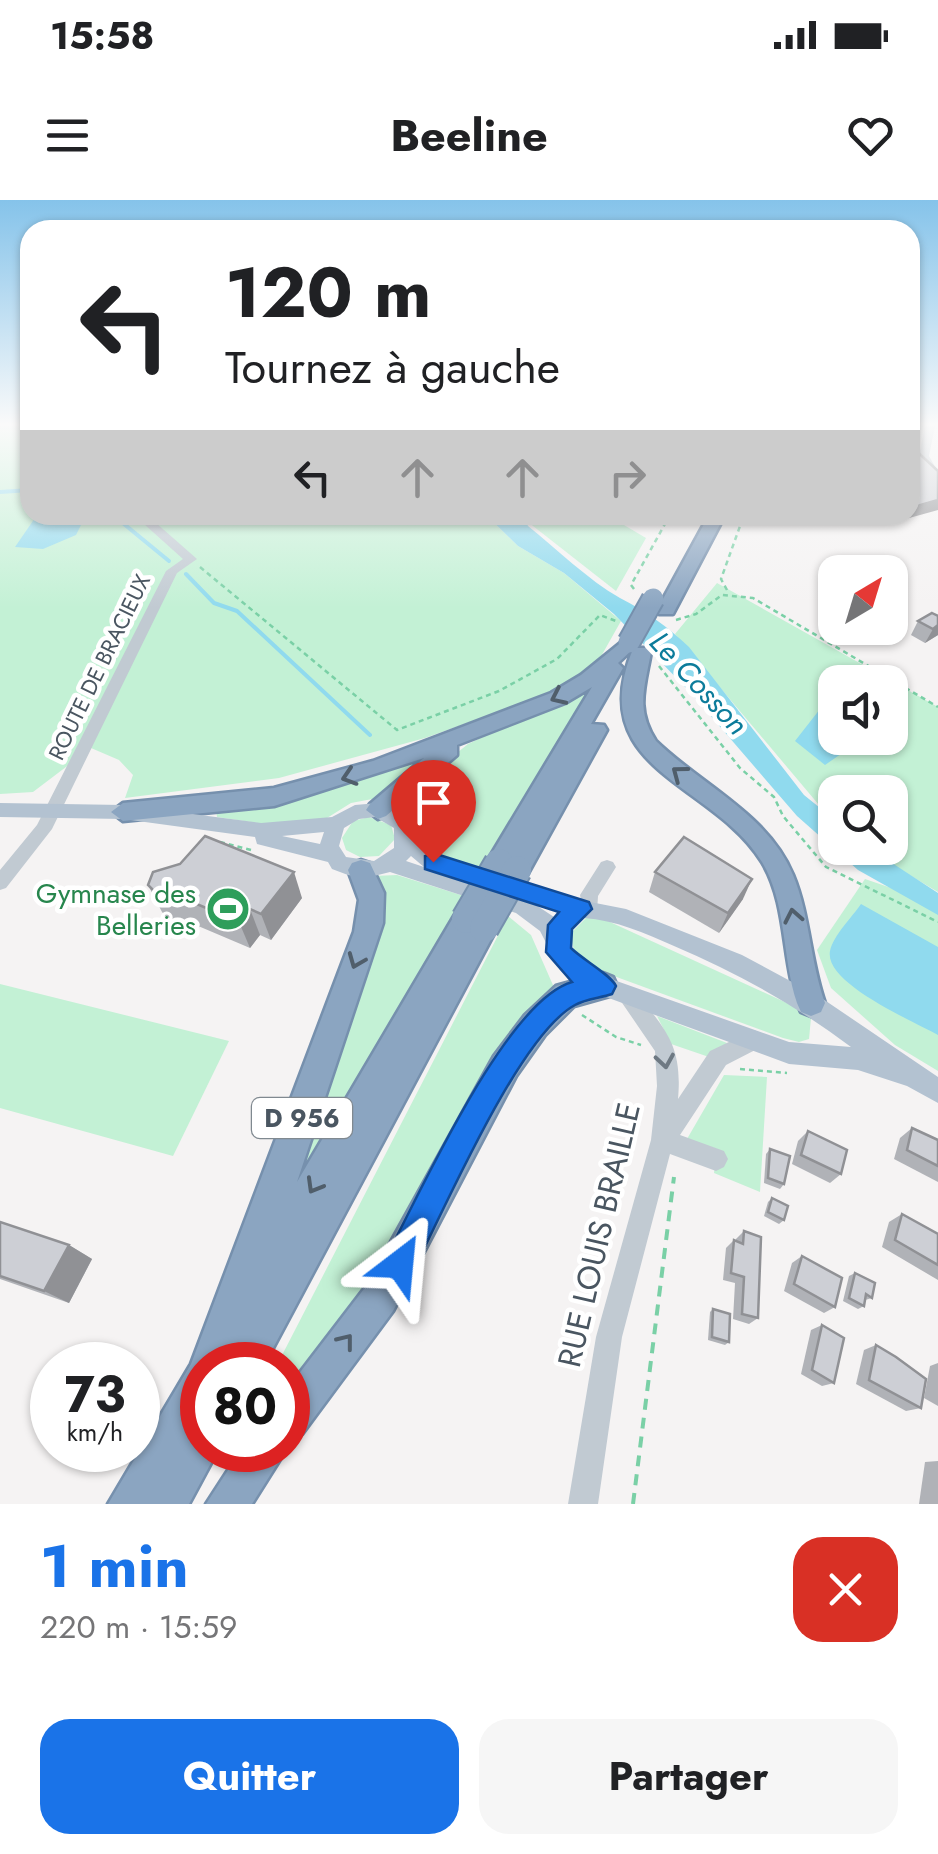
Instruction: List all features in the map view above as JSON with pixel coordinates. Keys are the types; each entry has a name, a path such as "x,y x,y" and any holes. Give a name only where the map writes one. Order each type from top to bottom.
{"highway":[{"name":"D 956","path":"224,1342 475,924 635,647 699,525"},
{"name":"D 956","path":"655,605 710,525"},
{"name":"D 956","path":"123,812 274,798 380,768 574,690 635,647"},
{"name":"D 956","path":"635,647 629,700 635,728 653,753 733,815 770,854 792,905 797,964 819,1010"},
{"name":"D 956","path":"378,810 427,766 474,733"},
{"name":"D 956","path":"218,1342 240,1276 272,1207 368,932 374,909 361,863"},
{"name":"D 956","path":"255,1342 475,924"},
{"path":"310,1391 380,1298 505,1066 535,1025 566,996 614,990"},
{"path":"129,1504 180,1416"},
{"path":"166,1504 184,1472"},
{"path":"228,1504 251,1472"}],"main road":[{"path":"0,810 123,812 361,863 523,906 556,937"},
{"path":"222,834 336,824 355,812 378,810 404,824 407,842 446,870 636,921 819,1010 909,1075 938,1091"},
{"path":"336,824 328,839 361,863"},
{"path":"361,863 407,842"},
{"path":"585,908 560,925 556,937 559,952 568,963 614,990 790,1053 858,1059 909,1075"},
{"path":"816,1054 830,1036 819,1010"}],"street":[{"name":"ROUTE DE BRACIEUX","path":"53,810 172,571 191,559 152,525"},
{"path":"0,883 43,829 53,810"},
{"path":"585,908 607,867"},
{"path":"614,990 665,1048"},
{"path":"716,1159 671,1143 714,1064 733,1048 754,1040"},
{"name":"RUE LOUIS BRAILLE","path":"583,1504 608,1337 671,1143 665,1048"}],"path":[{"path":"665,525 632,585 678,621 693,618 715,596 728,592 786,615 938,707"},
{"path":"728,592 721,579 740,525"},
{"path":"222,834 266,854"},
{"path":"566,996 579,1013 616,1036 665,1048"},
{"path":"714,1064 799,1074"},
{"path":"633,1504 671,1143"}],"green space":[{"path":"0,487 20,487 20,525 496,525 518,546 564,573 621,621 599,660 554,692 425,738 279,778 125,798 133,775 119,760 91,748 33,792 0,794"},
{"path":"532,525 624,525 646,538 616,591"},
{"path":"717,583 818,640 818,645 828,645 863,665 818,665 818,755 908,755 908,690 938,707 938,892 893,865 908,865 908,775 818,775 818,804 675,634"},
{"path":"598,682 476,874 427,850 418,824 394,804 468,744"},
{"path":"436,751 383,797 351,803 327,818 272,825 217,817 216,809 312,795"},
{"path":"369,817 391,825 395,839 379,856 360,857 346,850 342,838 353,821"},
{"path":"397,875 464,896 283,1214 380,925 383,898 374,876"},
{"path":"865,879 938,904 938,1071 895,1045 831,988 817,950"},
{"path":"508,916 531,935 556,992 346,1318 310,1365 310,1342 289,1342"},
{"path":"599,917 798,1008 811,1018 809,1039 799,1042 783,1038 576,959 570,934 586,918"},
{"path":"0,984 229,1041 173,1156 0,1108"},
{"path":"657,1016 727,1043 709,1057 671,1044"},
{"path":"724,1075 767,1077 760,1192 714,1173 717,1149 687,1139"}],"water":[{"path":"30,525 81,525 76,535 43,549 15,547"},
{"name":"Le Cosson","path":"496,525 528,525 608,591 681,639 804,795 818,806 818,835 797,816 691,693 614,614 564,573 518,546"},
{"path":"818,712 818,755 839,755 825,765 795,741"},
{"path":"852,865 895,865 938,893 938,915"},
{"path":"861,904 938,947 938,1035 872,1000 841,976 832,963 832,945"}],"building":[{"path":"920,487 938,487 938,500 920,505"},
{"path":"932,613 938,616 938,625 933,629 918,621"},
{"path":"205,836 294,872 261,914 250,909 239,922 171,893 156,893 148,885 153,872 180,864"},
{"path":"684,837 752,879 728,913 655,872"},
{"path":"912,1128 938,1140 938,1166 907,1150"},
{"path":"808,1131 847,1150 841,1174 801,1155"},
{"path":"770,1149 790,1156 784,1184 768,1178"},
{"path":"772,1198 788,1206 784,1220 768,1212"},
{"path":"902,1214 938,1234 938,1265 895,1240"},
{"path":"0,1222 69,1245 44,1291 0,1276"},
{"path":"744,1231 761,1237 758,1318 742,1314 744,1277 731,1273 734,1240 743,1244"},
{"path":"802,1256 842,1278 835,1307 794,1284"},
{"path":"855,1273 875,1283 872,1298 866,1294 864,1306 849,1298"},
{"path":"713,1309 730,1314 729,1342 712,1337"},
{"path":"822,1325 844,1338 834,1383 812,1370"},
{"path":"876,1345 926,1379 921,1408 869,1380"}],"waterway":[{"path":"0,492 20,491"},
{"path":"125,525 169,561"},
{"path":"186,574 214,603 237,611 370,735"}],"place":[{"name":"Gymnase des Belleries","path":"228,909"}],"route":[{"path":"400,1264 505,1066 535,1025 566,996 603,986 580,974 559,952 556,937 560,925 580,909 446,870 433,862"}]}
